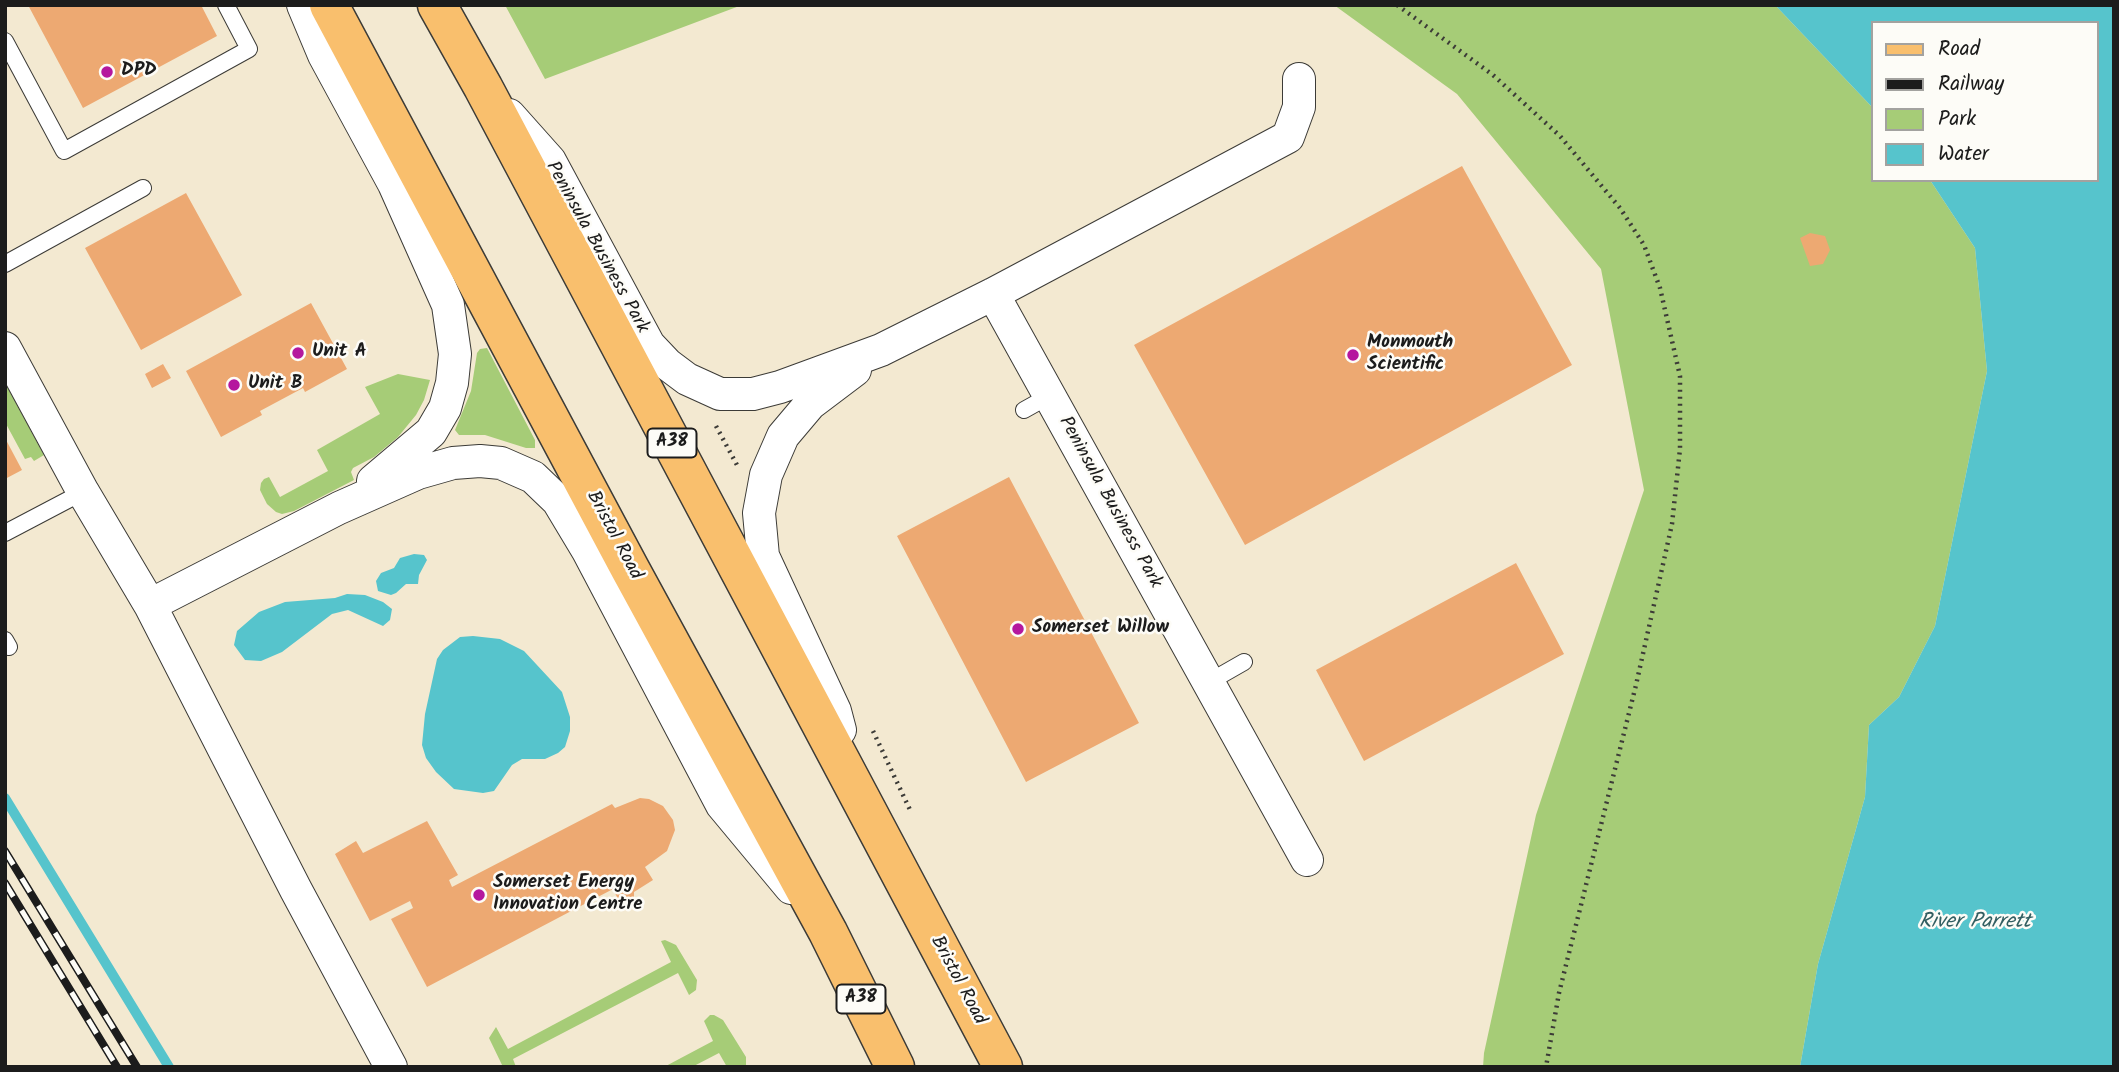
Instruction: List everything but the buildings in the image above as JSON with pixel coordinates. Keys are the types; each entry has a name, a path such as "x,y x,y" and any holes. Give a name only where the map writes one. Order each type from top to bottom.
{"main road":[{"name":"Bristol Road","path":"329,5 630,569 828,932 895,1067"},
{"name":"Bristol Road","path":"437,5 1003,1067"}],"street":[{"path":"303,5 324,55 394,184 448,305 455,354 452,383 445,408 430,432 419,444 339,508"},
{"name":"Peninsula Business Park","path":"483,87 550,161 649,345 687,379 720,394 752,394 780,387 881,350 993,294 1288,137 1299,107 1299,79"},
{"name":"Peninsula Business Park","path":"993,294 1037,403 1209,682 1307,860"},
{"path":"5,348 83,492 150,606 296,890 391,1067"},
{"name":"Peninsula Business Park","path":"861,799 835,711 763,556 759,513 766,475 783,436 810,404 881,350"},
{"path":"150,606 339,508 418,473 453,463 480,461 501,463 533,477 558,501 588,551 722,805 828,932"}],"lane":[{"path":"5,41 64,151 249,49 226,5"},
{"path":"5,264 143,188"},
{"path":"5,533 83,492"},
{"path":"1209,682 1244,662"}],"path":[{"path":"1397,5 1493,75 1560,136 1620,208 1644,244 1660,288 1680,376 1680,449 1672,523 1636,685 1559,993 1546,1067"},
{"path":"720,394 715,422 736,465 766,475"},
{"path":"873,729 914,817"}],"green space":[{"path":"505,5 742,5 545,79"},
{"path":"1334,5 1775,5 1870,105 1870,182 1931,182 1975,248 1987,371 1935,626 1899,697 1869,725 1865,797 1818,964 1800,1067 1483,1067 1536,815 1644,490 1601,269 1457,94"},
{"path":"487,348 535,440 535,448 526,448 485,435 459,435 455,430 471,391 477,353 480,349"},
{"path":"398,374 430,380 416,415 398,437 374,457 353,468 351,472 354,480 294,511 282,514 267,504 260,490 264,479 269,477 280,497 328,471 317,450 380,414 365,387"},
{"path":"5,383 44,455 34,461 31,457 25,459 5,422"},
{"path":"661,941 676,945 697,980 696,990 689,995 678,973 513,1059 516,1067 503,1067 489,1038 496,1027 508,1049 671,962"},
{"path":"710,1015 723,1020 746,1057 746,1065 727,1067 719,1053 692,1067 664,1067 713,1041 704,1021"}],"water":[{"name":"River Parrett","path":"1775,5 2114,5 2114,1067 1800,1067 1818,964 1865,797 1869,725 1899,697 1935,626 1987,371 1975,248 1931,182 2098,182 2098,21 1870,21 1870,105"},
{"path":"414,554 424,555 427,560 419,575 418,584 406,584 391,595 378,591 376,581 381,573 394,568 400,558"},
{"path":"347,594 365,595 383,602 392,609 390,620 383,626 348,610 332,614 282,652 261,661 245,660 234,645 237,631 259,612 285,602 335,598"},
{"path":"460,637 500,639 524,651 562,692 570,717 570,731 565,747 545,759 522,759 512,765 494,791 483,793 454,789 436,772 426,758 422,745 425,714 437,659 443,650"}],"waterway":[{"path":"5,798 169,1067"}],"railway":[{"path":"5,851 137,1067"},
{"path":"5,883 117,1067"}],"place":[{"name":"DPD","path":"107,72"},
{"name":"Unit A","path":"298,353"},
{"name":"Monmouth Scientific","path":"1353,355"},
{"name":"Unit B","path":"234,385"},
{"name":"Somerset Willow","path":"1018,629"},
{"name":"Somerset Energy Innovation Centre","path":"479,895"}]}
